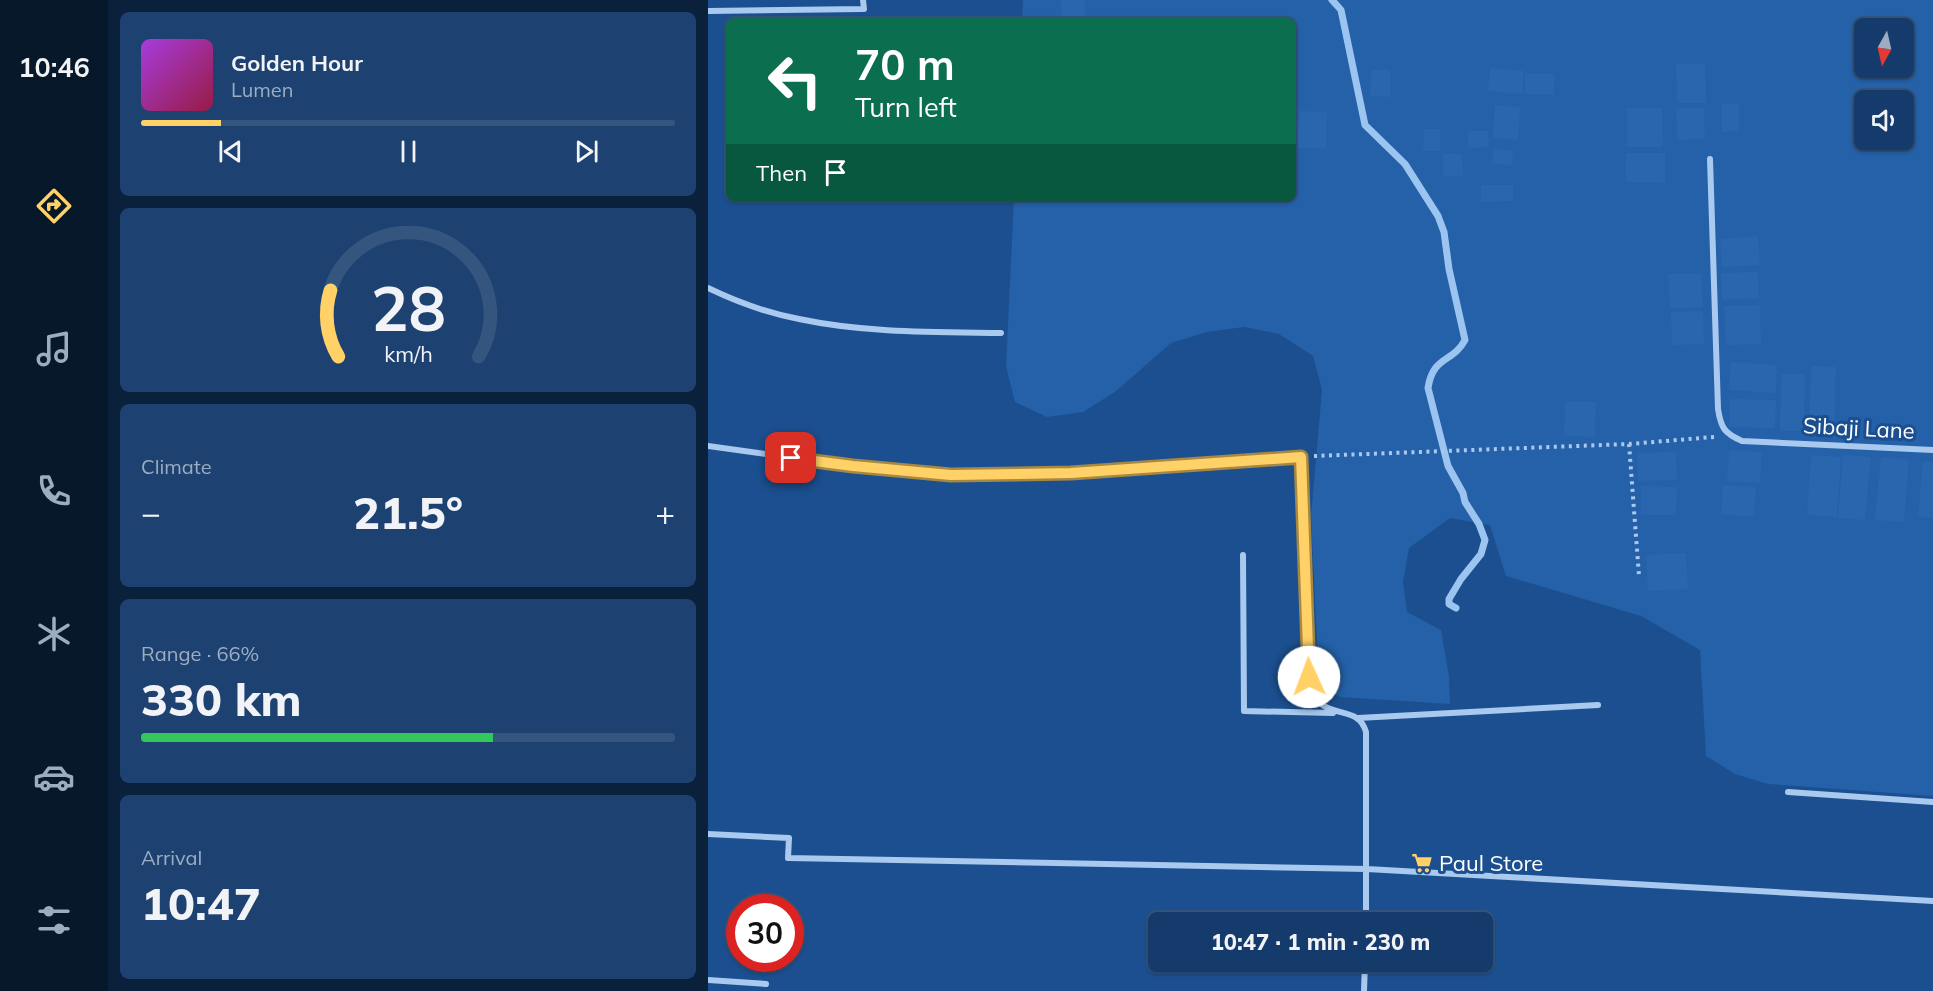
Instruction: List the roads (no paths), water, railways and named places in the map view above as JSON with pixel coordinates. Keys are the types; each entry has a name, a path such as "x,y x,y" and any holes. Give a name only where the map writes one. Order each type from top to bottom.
{"street":[{"path":"708,11 864,9 863,0"},
{"name":"Sibaji Lane","path":"1710,159 1720,424 1729,435 1742,441 1933,450"},
{"path":"708,288 756,308 817,322 909,332 1000,333"},
{"path":"708,446 853,466 951,475 1071,473 1301,457 1310,683 1312,693 1319,703 1330,710 1358,718 1598,705"},
{"path":"1243,555 1244,711 1346,713"},
{"path":"1358,718 1366,733 1366,912"},
{"path":"1788,792 1933,802"},
{"path":"708,834 789,838 788,858 1367,869 1933,901"},
{"path":"1364,991 1365,972"},
{"path":"708,980 766,984"}],"waterway":[{"path":"1332,0 1341,10 1365,125 1405,164 1438,216 1444,232 1449,269 1465,340 1455,353 1434,370 1428,388 1448,466 1485,540 1481,554 1461,579 1449,599 1449,604 1456,608"}],"place":[{"name":"Paul Store","path":"1422,863"}]}
